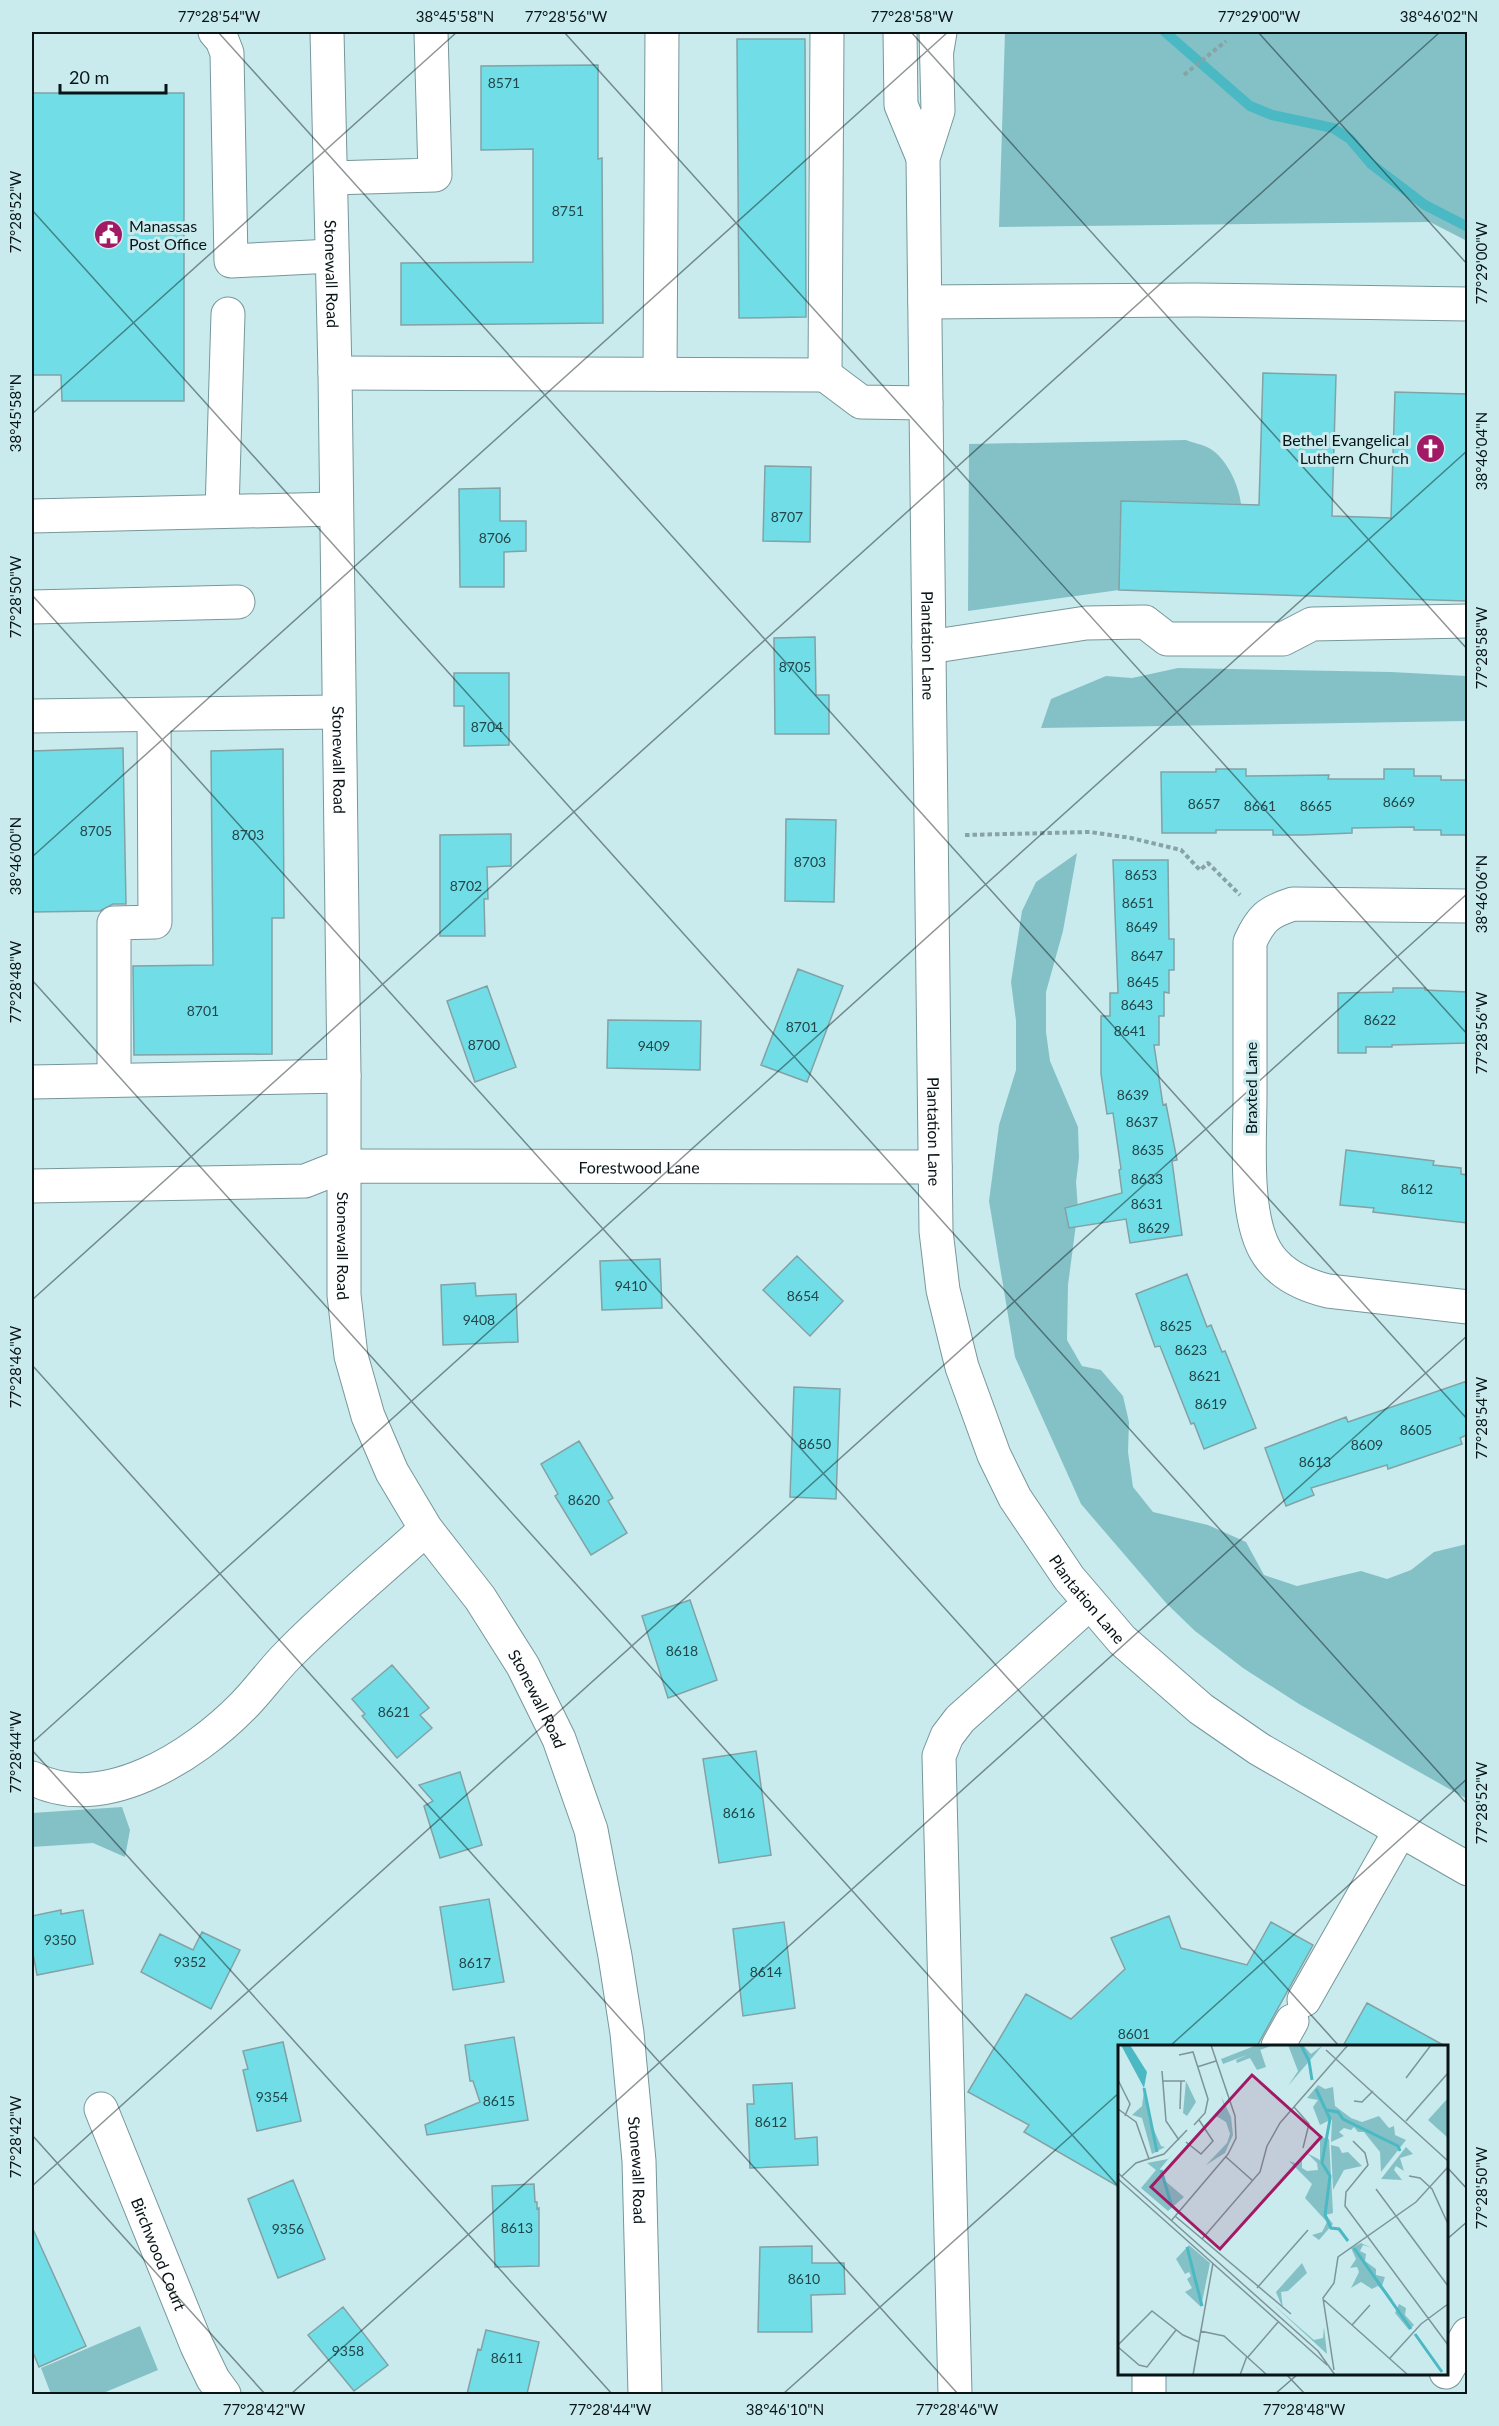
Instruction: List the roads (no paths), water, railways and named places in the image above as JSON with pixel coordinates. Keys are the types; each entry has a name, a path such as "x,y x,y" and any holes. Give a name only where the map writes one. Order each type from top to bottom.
{"street":[{"path":"215,32 222,40 227,53 231,261 332,256"},
{"name":"Stonewall Road","path":"327,32 335,373 344,1076 344,1295 351,1356 368,1416 392,1472 426,1528 480,1598 523,1666 559,1739 591,1830 627,2033 639,2161 645,2394"},
{"path":"331,178 435,176 431,32"},
{"path":"660,374 662,32"},
{"path":"825,375 827,32"},
{"name":"Plantation Lane","path":"900,32 901,105 923,158"},
{"name":"Plantation Lane","path":"938,38 938,111 923,158 936,1231 943,1290 962,1367 994,1455 1014,1498 1069,1578 1122,1640 1201,1709 1259,1749 1467,1869"},
{"path":"925,302 1196,300 1465,304"},
{"path":"222,511 228,314"},
{"path":"335,373 825,375 861,402 926,403"},
{"path":"32,516 336,509"},
{"path":"32,607 238,602"},
{"path":"929,647 1086,623 1145,622 1167,639 1283,639 1311,624 1467,621"},
{"path":"32,716 338,712"},
{"path":"114,1080 114,923 155,922 154,715"},
{"name":"Braxted Lane","path":"1467,906 1293,904 1273,910 1258,924 1250,942 1250,1167 1255,1226 1266,1251 1284,1271 1307,1286 1328,1292 1467,1307"},
{"path":"32,1082 344,1076"},
{"path":"32,1186 304,1181 344,1166"},
{"name":"Forestwood Lane","path":"344,1166 935,1167"},
{"path":"32,1778 70,1789 96,1789 130,1782 203,1742 243,1706 288,1654 426,1528"},
{"path":"955,2394 939,1756 947,1736 960,1719 1090,1604"},
{"path":"1291,2023 1400,1830"},
{"name":"Birchwood Court","path":"101,2109 197,2346 213,2379 225,2394"},
{"path":"1448,2369 1467,2334"},
{"path":"1149,2375 1149,2394"},
{"path":"1434,2394 1445,2375"}],"waterway":[{"path":"1165,32 1250,106 1272,115 1333,128 1350,139 1371,164 1425,205 1468,227"}],"place":[{"name":"Manassas Post Office","path":"108,234"},
{"name":"Bethel Evangelical Luthern Church","path":"1430,448"}]}
